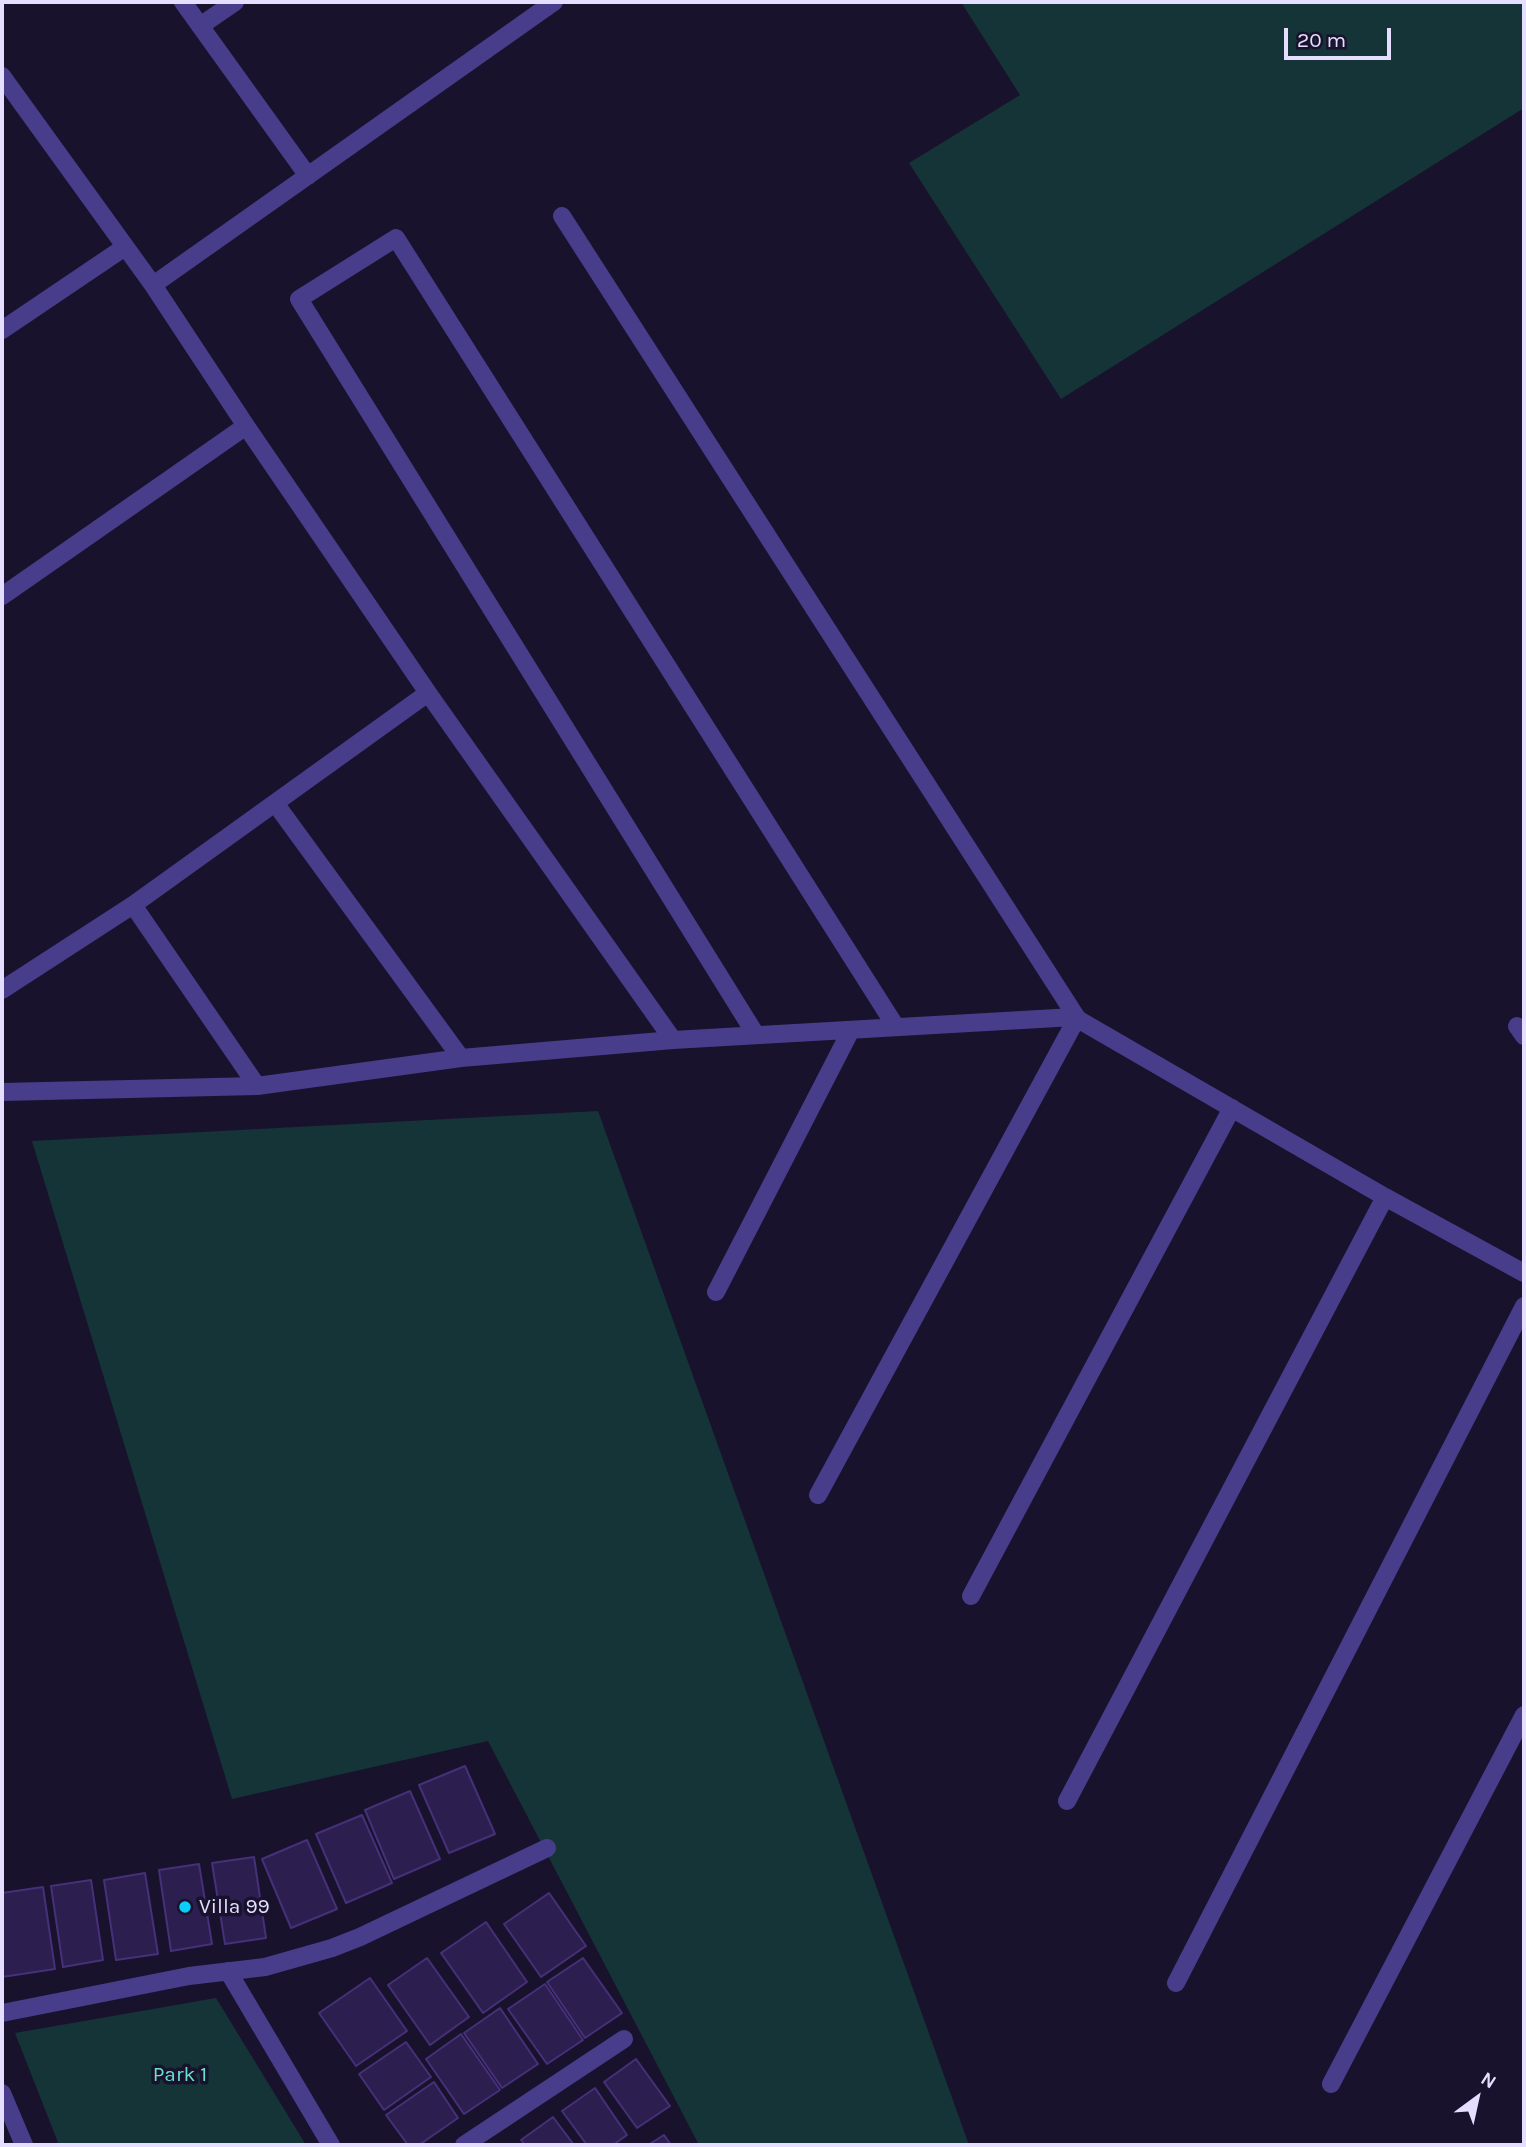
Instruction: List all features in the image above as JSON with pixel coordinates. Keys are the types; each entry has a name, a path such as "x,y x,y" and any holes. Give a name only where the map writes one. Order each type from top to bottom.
{"street":[{"path":"183,2 308,176"},
{"path":"200,26 235,2"},
{"path":"153,285 554,2"},
{"path":"2,76 153,285 428,694 673,1040"},
{"path":"562,216 1077,1018 1385,1197 1524,1273"},
{"path":"756,1035 299,299 396,238 896,1027"},
{"path":"2,330 125,247"},
{"path":"2,596 246,426"},
{"path":"2,990 132,905 428,694"},
{"path":"275,803 461,1058"},
{"path":"132,905 257,1086"},
{"path":"2,1092 257,1086 461,1058 673,1040 1077,1018"},
{"path":"818,1495 1077,1018"},
{"path":"716,1292 850,1030"},
{"path":"971,1595 1232,1108"},
{"path":"1067,1801 1385,1197"},
{"path":"1176,1983 1524,1306"},
{"path":"1332,2084 1524,1715"},
{"path":"2,2013 188,1976 265,1967 332,1948 547,1848"},
{"path":"228,1971 331,2145"},
{"path":"464,2145 624,2039"},
{"path":"2,2093 24,2145"}],"green space":[{"path":"961,2 1524,2 1524,108 1061,399 909,163 1020,95"},
{"path":"598,1111 969,2145 699,2145 488,1741 232,1799 32,1141"},
{"name":"Park 1","path":"216,1998 306,2145 59,2145 15,2033"}],"building":[{"path":"465,1766 495,1834 449,1853 419,1785"},
{"path":"410,1791 440,1859 394,1879 365,1810"},
{"path":"362,1815 392,1883 346,1903 316,1834"},
{"path":"307,1840 337,1909 291,1928 262,1859"},
{"path":"254,1857 266,1938 225,1944 212,1863"},
{"name":"Villa 99","path":"199,1864 212,1944 171,1951 159,1870"},
{"path":"145,1873 158,1954 116,1960 104,1880"},
{"path":"91,1880 103,1960 63,1967 51,1886"},
{"path":"43,1887 55,1969 2,1977 2,1893"},
{"path":"549,1893 586,1946 541,1977 504,1924"},
{"path":"486,1922 527,1982 483,2013 441,1953"},
{"path":"427,1958 469,2017 430,2045 388,1985"},
{"path":"583,1958 622,2013 585,2038 547,1982"},
{"path":"370,1978 407,2031 356,2066 319,2013"},
{"path":"545,1984 583,2040 547,2064 508,2009"},
{"path":"500,2008 538,2064 502,2088 464,2033"},
{"path":"461,2034 500,2090 464,2114 426,2059"},
{"path":"406,2042 431,2077 384,2110 359,2074"},
{"path":"636,2059 670,2106 637,2128 604,2082"},
{"path":"434,2082 458,2118 419,2145 408,2145 386,2115"},
{"path":"595,2088 627,2135 613,2145 587,2145 562,2111"},
{"path":"553,2117 574,2145 525,2145 521,2140"},
{"path":"664,2135 671,2145 648,2145"}],"place":[{"name":"Villa 99","path":"185,1907"}]}
